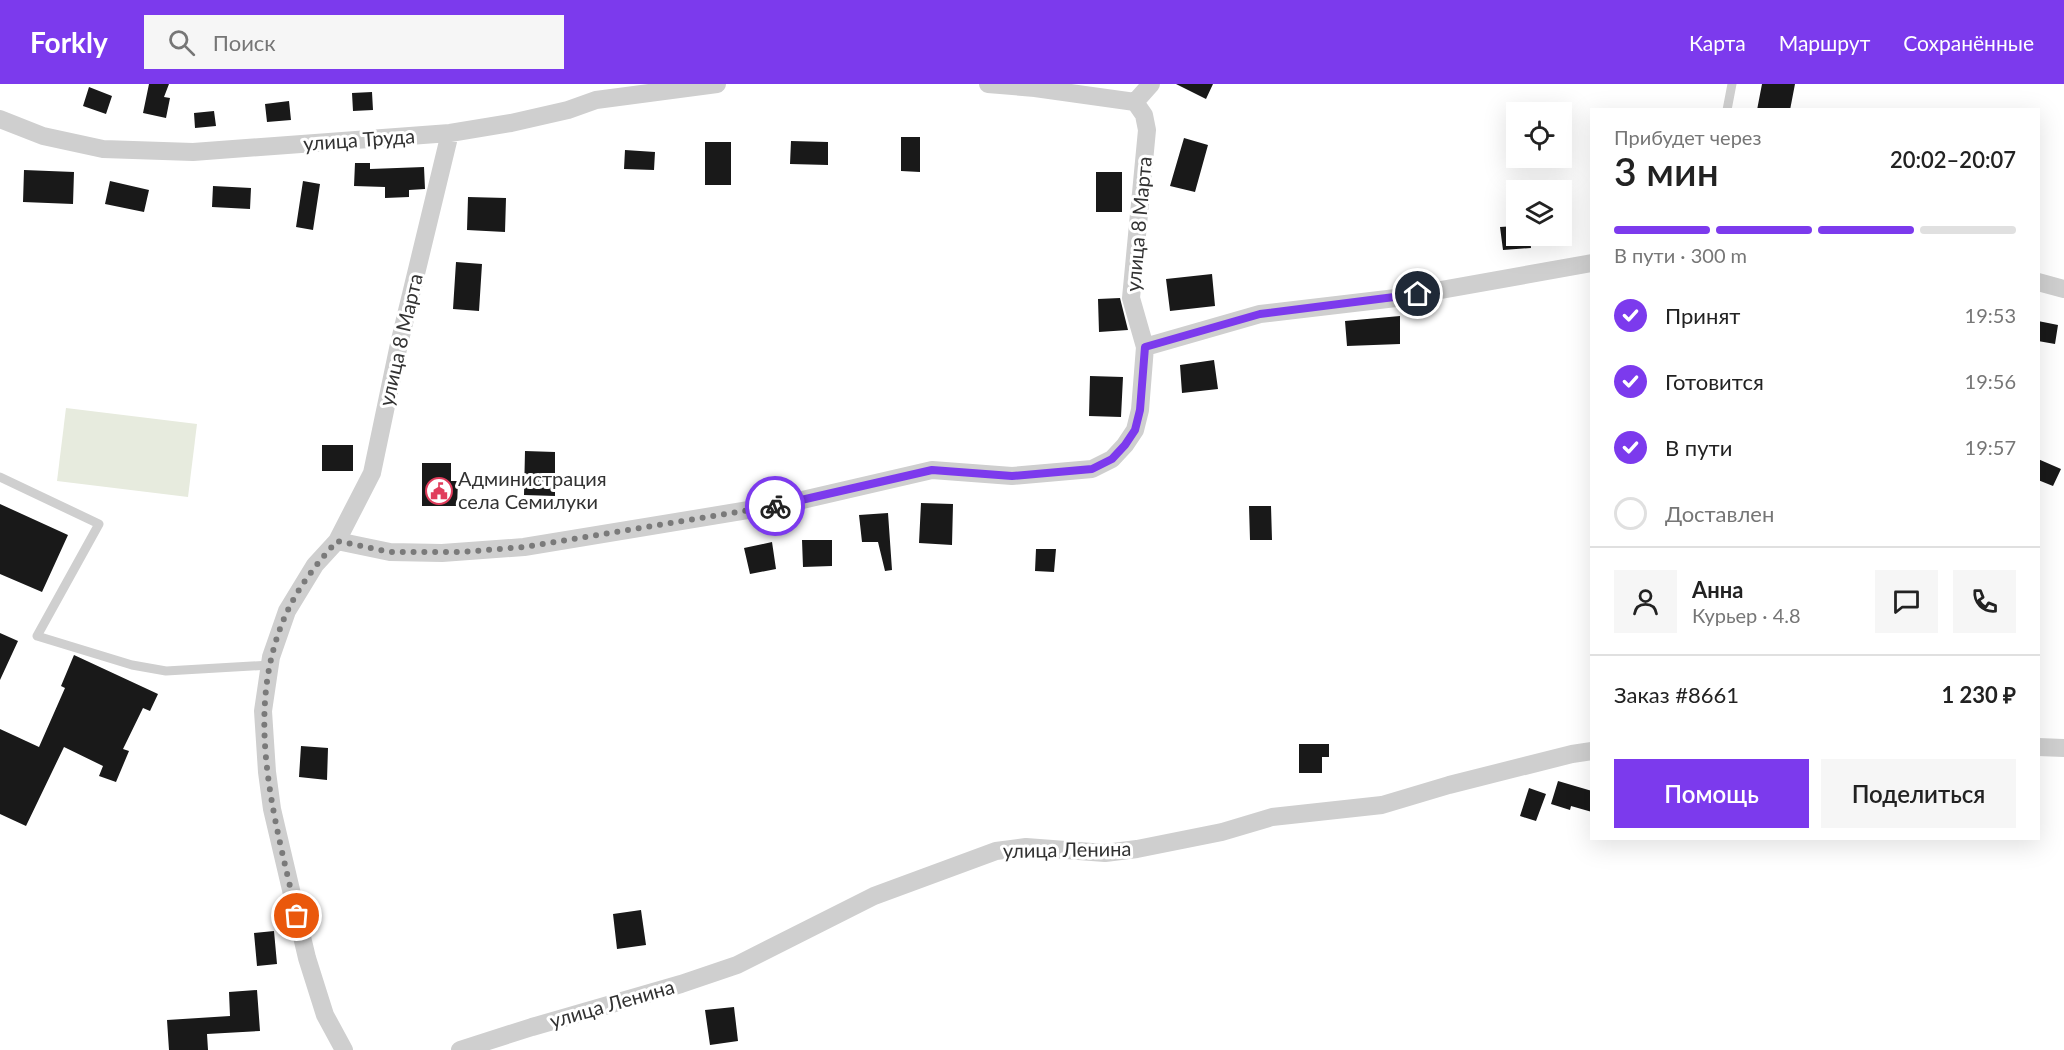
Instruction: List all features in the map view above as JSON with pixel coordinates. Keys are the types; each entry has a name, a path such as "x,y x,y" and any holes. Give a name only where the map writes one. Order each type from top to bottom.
{"street":[{"path":"596,100 605,84"},
{"name":"улица Труда","path":"0,119 43,136 103,149 182,152 450,134 568,110 596,100 717,84"},
{"path":"988,84 1135,102 1151,84"},
{"name":"улица 8 Марта","path":"337,541 390,552 442,553 524,547 785,504 932,470 1012,476 1092,469 1112,459 1135,430 1140,410 1145,347 1131,297 1147,130 1144,115 1135,102"},
{"name":"улица 8 Марта","path":"344,1050 325,1015 315,989 272,809 263,711 270,665 287,611 315,565 337,541 372,473 402,333 450,134"},
{"path":"1145,347 1260,314 1396,298 1590,263"},
{"path":"2040,283 2064,289"},
{"path":"2040,747 2064,748"},
{"name":"улица Ленина","path":"460,1050 737,965 874,896 996,851 1026,847 1105,853 1137,849 1222,832 1272,817 1382,805 1538,762 1590,751"}],"lane":[{"path":"1727,108 1732,84"},
{"path":"0,477 99,524 37,636 132,665 166,671 270,665"}],"shaded area":[{"path":"66,408 197,424 188,497 57,481"}],"building":[{"path":"149,84 169,84 164,97 170,98 166,118 143,113"},
{"path":"1176,84 1213,84 1206,99"},
{"path":"1762,84 1795,84 1790,108 1757,108"},
{"path":"89,87 112,96 106,114 83,106"},
{"path":"372,92 373,110 353,111 352,93"},
{"path":"289,101 291,120 267,122 265,104"},
{"path":"214,111 216,126 195,128 194,113"},
{"path":"901,137 920,137 920,172 901,171"},
{"path":"1184,138 1208,145 1195,192 1170,186"},
{"path":"791,141 828,142 828,165 790,164"},
{"path":"705,142 731,142 731,185 705,185"},
{"path":"625,150 655,152 654,170 624,169"},
{"path":"355,163 370,163 370,169 424,167 425,189 409,190 409,197 385,198 385,187 354,186"},
{"path":"24,170 74,172 73,204 23,202"},
{"path":"1096,172 1122,172 1122,212 1096,212"},
{"path":"110,181 149,190 144,212 105,204"},
{"path":"303,181 320,184 313,230 296,227"},
{"path":"213,186 251,188 250,209 212,207"},
{"path":"468,197 506,198 505,232 467,230"},
{"path":"1500,227 1506,227 1506,246 1531,246 1531,248 1503,250"},
{"path":"456,262 482,264 479,311 453,309"},
{"path":"1212,274 1215,306 1170,311 1166,279"},
{"path":"1120,298 1128,330 1099,332 1098,299"},
{"path":"1400,316 1400,344 1347,346 1345,321"},
{"path":"2040,321 2058,325 2055,344 2040,341"},
{"path":"1214,360 1218,389 1182,393 1180,365"},
{"path":"1090,376 1123,377 1121,417 1089,416"},
{"path":"322,445 353,445 353,471 322,471"},
{"path":"525,451 555,452 555,496 524,495"},
{"path":"2040,460 2061,469 2053,486 2040,481"},
{"path":"422,463 451,463 451,481 458,481 457,506 422,506"},
{"path":"921,503 953,504 952,545 919,543"},
{"path":"0,504 68,535 42,592 0,574"},
{"path":"1249,506 1271,506 1272,540 1250,540"},
{"path":"888,513 892,570 885,571 878,542 862,542 859,515"},
{"path":"802,540 832,540 832,566 803,567"},
{"path":"772,542 776,569 750,574 744,548"},
{"path":"1036,549 1056,549 1054,572 1035,571"},
{"path":"0,633 18,641 0,680"},
{"path":"74,655 158,694 150,711 143,708 123,749 129,751 116,782 99,776 103,766 64,747 26,826 0,814 0,729 39,747 65,688 61,686"},
{"path":"1299,744 1329,744 1329,757 1322,757 1322,773 1299,773"},
{"path":"301,746 328,748 327,780 299,777"},
{"path":"1558,781 1590,790 1590,811 1571,806 1570,810 1551,804"},
{"path":"1529,788 1546,794 1536,821 1520,816"},
{"path":"641,910 646,945 617,949 613,914"},
{"path":"274,931 277,964 257,966 254,933"},
{"path":"257,990 260,1031 207,1034 208,1050 169,1050 167,1020 230,1016 229,992"},
{"path":"734,1007 738,1041 710,1045 705,1010"}],"way so far":[{"path":"297,916 272,809 263,711 271,657 287,611 315,565 337,541 390,552 462,552 524,547 775,506"}],"place":[{"name":"Администрация села Семилуки","path":"439,491"}],"route":[{"path":"775,506 932,470 1012,476 1092,469 1112,459 1135,430 1140,410 1145,347 1260,314 1418,294"}]}
